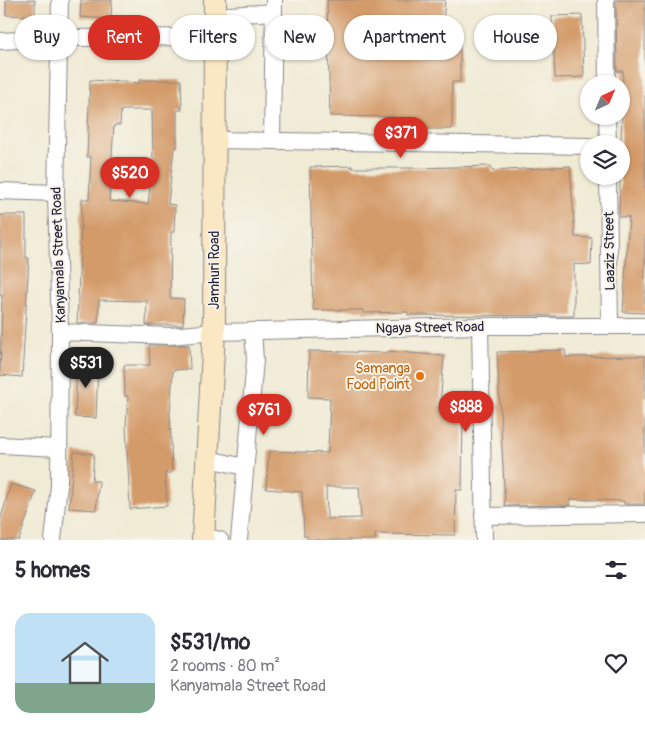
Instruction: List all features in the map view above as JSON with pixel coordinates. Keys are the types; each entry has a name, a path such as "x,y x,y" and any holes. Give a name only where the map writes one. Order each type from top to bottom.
{"main road":[{"name":"Jamhuri Road","path":"209,539 208,459 214,332 214,60"}],"street":[{"name":"Kanyamala Street Road","path":"60,0 60,15"},
{"path":"606,0 607,75"},
{"path":"230,15 274,6 272,141"},
{"path":"78,36 170,24"},
{"path":"0,41 15,40"},
{"name":"Kanyamala Street Road","path":"53,540 59,485 60,332 56,193 59,60"},
{"path":"213,140 580,146"},
{"name":"Laaziz Street","path":"608,185 610,326"},
{"path":"0,191 56,193"},
{"path":"480,326 484,540"},
{"name":"Ngaya Street Road","path":"60,332 170,336 214,332 480,326 645,326"},
{"path":"239,540 255,360 253,331"},
{"path":"0,445 58,448"},
{"path":"208,459 246,467"},
{"path":"483,516 645,514"}],"building":[{"path":"6,0 35,0 35,15 6,15"},
{"path":"81,0 112,0 111,15 80,17"},
{"path":"327,0 445,0 444,15 344,15 344,60 460,60 460,82 452,82 452,129 394,129 394,117 330,116 329,60 334,60 334,15 327,15"},
{"path":"616,0 645,0 645,313 623,312 629,217 619,217 620,185 630,185 630,135 621,135 622,125 630,125 630,75 623,75 623,71 617,71"},
{"path":"582,15 584,75 580,75 580,77 555,78 557,16"},
{"path":"90,80 140,83 139,80 181,80 182,110 177,110 177,148 174,148 168,204 175,205 174,232 171,232 170,298 184,299 183,325 146,325 147,301 99,300 98,323 77,323 82,199 89,199 91,157 87,157","holes":["121,110 152,110 153,161 148,204 109,201 114,125 120,125"]},
{"path":"352,166 352,168 416,168 491,166 492,171 570,166 575,237 592,238 591,265 574,264 574,316 408,315 408,312 363,313 363,310 313,310 310,167"},
{"path":"0,215 26,215 26,258 29,258 22,377 0,375 2,296 0,295"},
{"path":"149,345 189,345 190,369 173,370 170,414 172,473 165,473 167,506 130,509 126,426 128,396 125,396 124,365 150,365"},
{"path":"565,350 566,357 645,356 645,504 624,504 624,501 570,499 570,505 505,506 497,352"},
{"path":"309,351 388,353 388,351 444,356 440,406 463,407 462,490 456,490 455,535 375,534 375,540 307,540 307,536 304,536 302,492 266,489 269,451 328,453 330,398 308,397","holes":["326,487 359,487 361,518 327,519"]},
{"path":"77,360 96,361 98,364 96,418 75,417"},
{"path":"74,452 94,454 92,481 99,481 96,510 69,508"},
{"path":"11,484 36,491 19,540 0,540 0,521"}],"place":[{"name":"Samanga Food Point","path":"420,376"}]}
